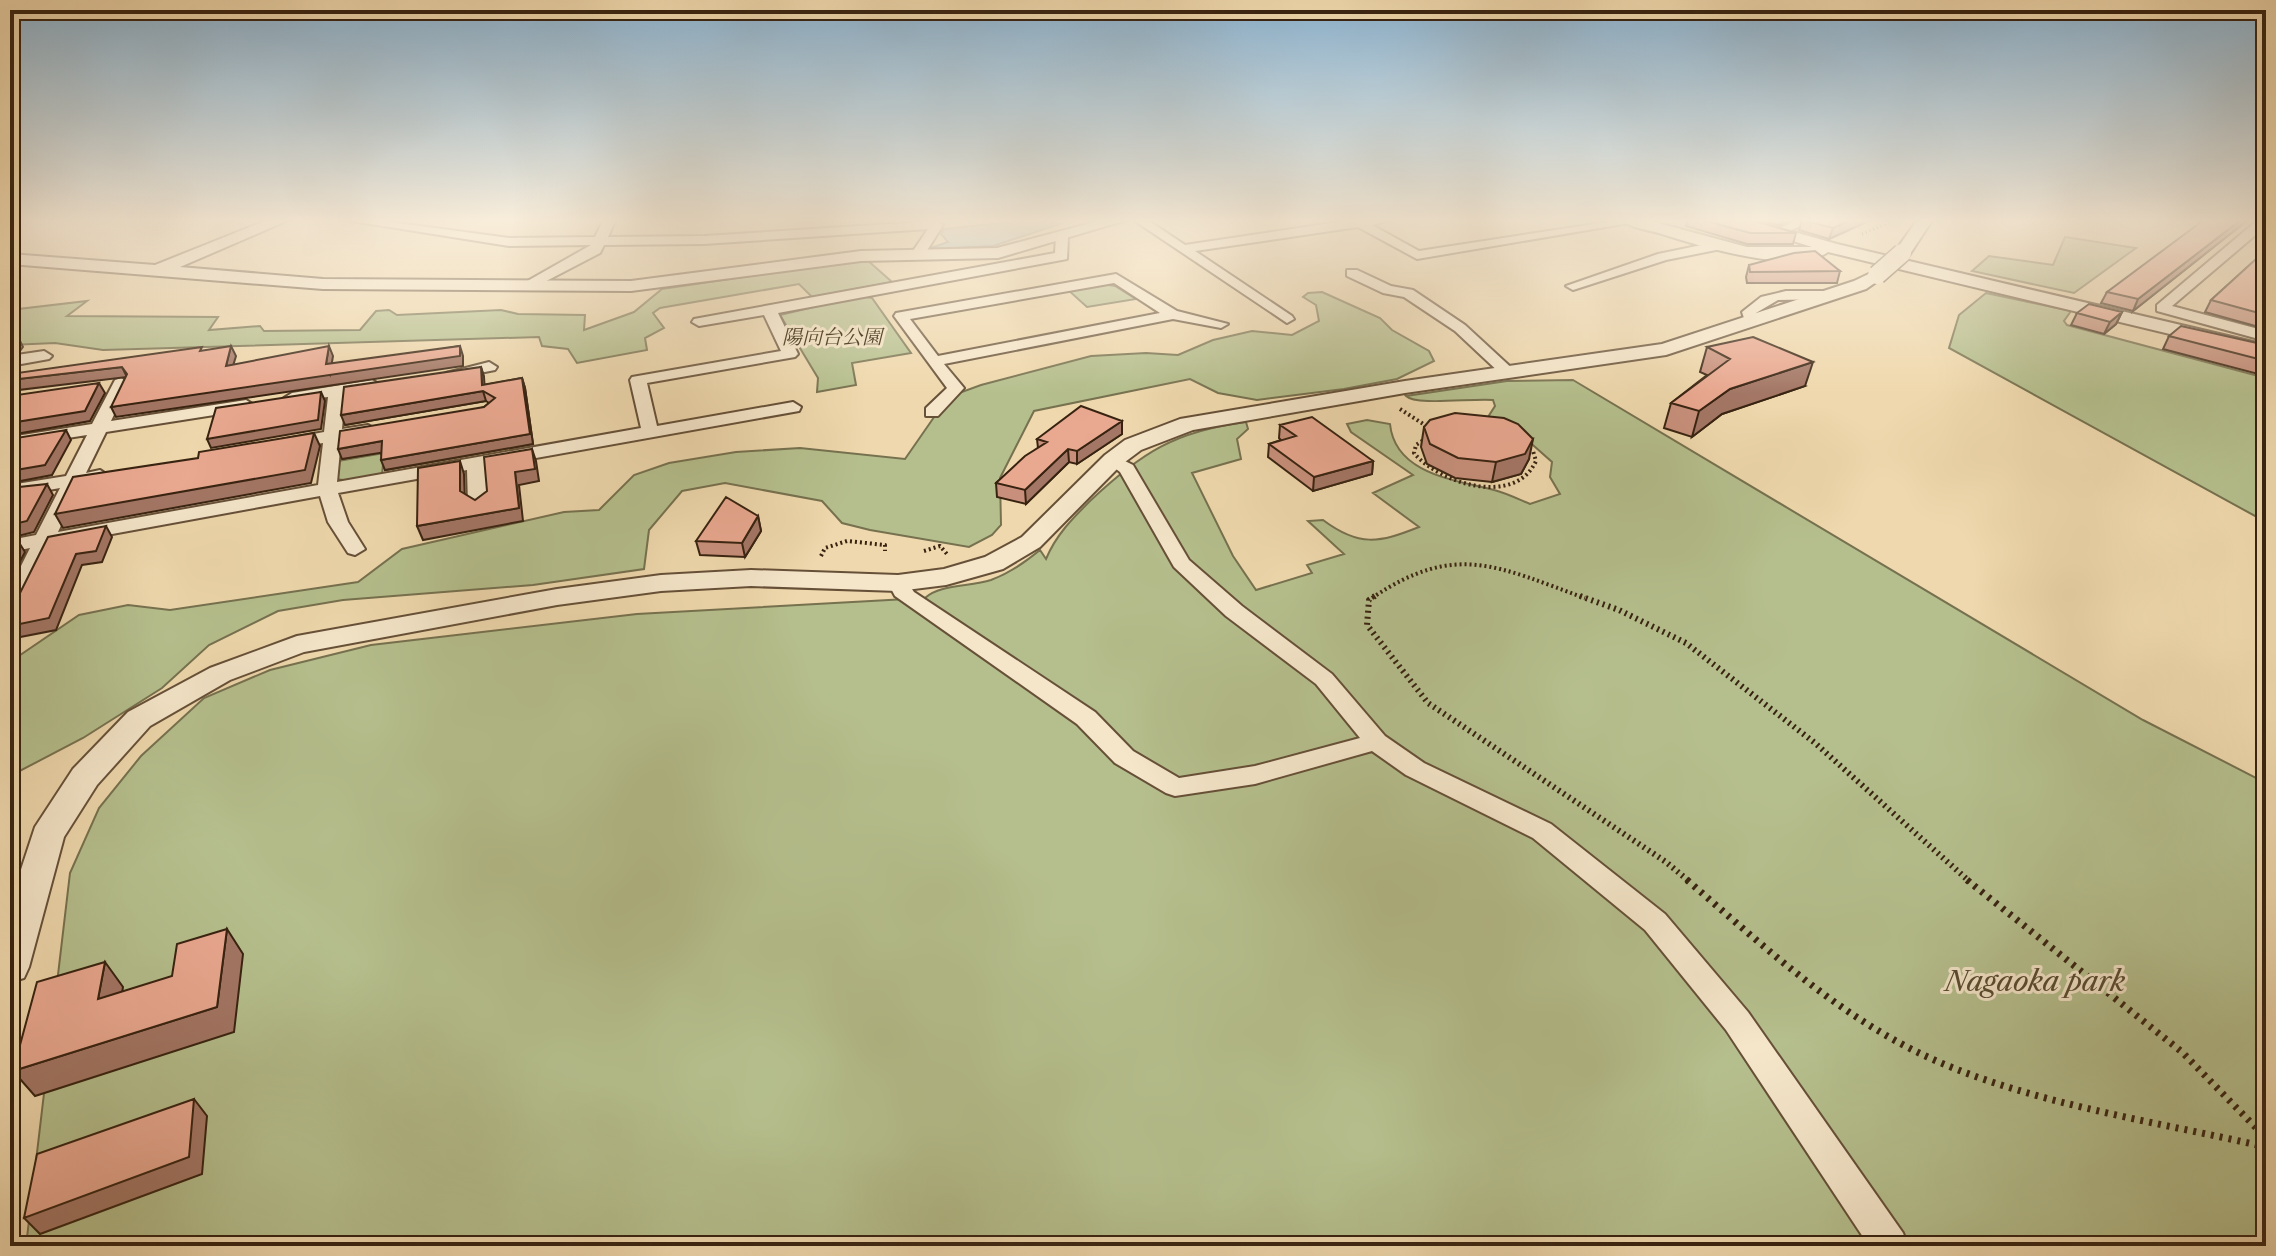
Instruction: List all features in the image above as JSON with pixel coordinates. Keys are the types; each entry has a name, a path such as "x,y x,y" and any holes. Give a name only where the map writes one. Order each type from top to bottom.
{"street":[{"path":"240,278 323,284 529,286 655,285 707,278"},
{"path":"529,286 544,278"},
{"path":"699,322 949,278"},
{"path":"901,316 1116,278 1173,315"},
{"path":"1227,278 1287,319"},
{"path":"1362,278 1388,290 1408,293 1460,328 1508,372"},
{"path":"1573,286 1599,278"},
{"path":"10,967 47,836 85,777 139,719 220,674 297,645 557,597 661,583 751,578 898,583 946,577 1006,556 1031,542 1113,460 1133,445 1188,424 1373,392 1631,356 1751,321 1871,278"},
{"path":"1957,278 2266,351"},
{"path":"2196,278 2162,308 2266,336"},
{"path":"885,290 956,388 932,412"},
{"path":"650,432 638,380 790,354 769,310"},
{"path":"934,361 1173,315 1221,324"},
{"path":"10,361 44,356"},
{"path":"443,374 489,367"},
{"path":"10,609 47,540 121,383 93,387"},
{"path":"10,442 382,384"},
{"path":"337,391 327,490 338,522 355,549"},
{"path":"10,546 793,407"},
{"path":"271,447 394,425"},
{"path":"1113,460 1127,469 1181,563 1234,611 1324,679 1376,742 1415,769 1542,831 1655,922 1737,1021 1890,1246"},
{"path":"476,464 478,504"},
{"path":"10,491 120,473"},
{"path":"898,583 906,596 1086,718 1124,757 1175,787 1255,775 1376,742"}],"path":[{"path":"1373,392 1436,432 1462,429 1491,432 1523,445 1532,454 1535,463 1531,472 1505,484 1486,485 1446,479 1430,471 1414,453 1416,445 1436,432"},
{"path":"821,556 825,548 847,541 885,545 885,551"},
{"path":"924,551 940,546 949,556"},
{"path":"2266,1138 2182,1052 1986,897 1815,743 1686,643 1619,610 1494,566 1435,565 1400,579 1369,600 1367,625 1428,703 1666,862 1814,989 1915,1051 2010,1088 2266,1147"}],"green space":[{"path":"739,278 887,278 892,282 812,297 799,284 660,308 653,313 664,328 645,338 647,350 577,363 568,349 542,346 539,337 103,350 55,343 10,345 10,310 87,301 67,316 218,317 209,330 260,326 264,331 360,330 376,311 389,310 397,315 501,310 518,314 585,315 584,330 634,312 662,289"},
{"path":"2003,278 2095,278 2074,293"},
{"path":"1102,284 1115,286 1136,299 1087,307 1068,290"},
{"path":"1322,292 1380,318 1392,330 1429,351 1434,361 1397,379 1257,400 1218,393 1190,379 1034,411 1000,478 1001,525 992,535 969,547 842,523 822,501 725,483 682,491 649,530 644,569 533,585 343,600 278,611 209,645 162,688 83,738 10,776 10,662 79,615 128,605 170,610 358,582 402,549 564,512 599,510 634,475 669,463 736,452 800,448 905,459 948,397 981,385 1091,356 1178,355 1213,340 1252,331 1292,335 1319,321 1316,305 1303,297 1308,293"},
{"path":"1986,293 2071,311 2064,321 2067,325 2266,378 2266,522 1949,348 1959,315"},
{"name":"陽向台公園","path":"860,296 872,298 911,353 852,363 856,385 817,392 818,378 780,315"},
{"name":"Nagaoka park","path":"1573,380 2143,720 2266,783 2266,1246 26,1246 70,873 99,808 141,756 204,698 270,670 371,645 637,614 925,598 939,590 998,577 1040,550 1046,559 1077,514 1108,484 1143,457 1199,431 1246,422 1248,429 1237,439 1241,459 1192,473 1233,556 1256,590 1312,573 1307,565 1344,554 1308,521 1323,520 1348,535 1370,540 1419,527 1373,493 1413,475 1351,432 1347,424 1367,420 1390,424 1394,441 1403,454 1429,472 1498,491 1530,504 1560,494 1550,477 1552,462 1525,438 1488,417 1495,406 1493,400 1421,401 1406,396 1507,381"},
{"path":"384,453 382,475 350,481 336,479 338,461"}],"building":[{"path":"2126,278 2166,278 2138,299 2107,292"},
{"path":"2236,278 2266,278 2266,315 2211,300"},
{"path":"2089,304 2122,312 2110,322 2077,313"},
{"path":"2181,326 2266,345 2266,361 2169,336"},
{"path":"1753,337 1813,362 1730,389 1699,411 1671,403 1730,359 1707,347"},
{"path":"231,346 226,366 329,346 326,364 460,346 460,356 111,407 127,374 122,367 10,380 10,374 202,347 200,351"},
{"path":"481,367 482,385 522,378 530,434 381,460 382,441 338,449 340,431 484,407 495,398 483,391 341,415 344,387"},
{"path":"99,383 85,411 10,423 10,396"},
{"path":"321,392 318,420 207,439 216,408"},
{"path":"1081,406 1122,421 1077,451 1068,449 1025,490 996,483 1025,456 1047,442 1037,439"},
{"path":"1455,413 1504,418 1518,424 1533,439 1525,454 1496,462 1458,458 1430,444 1424,427 1430,420"},
{"path":"1312,417 1373,461 1314,477 1269,444 1296,436 1280,425"},
{"path":"66,430 45,465 10,471 10,439"},
{"path":"314,433 305,470 55,514 73,477 198,458 199,452"},
{"path":"532,449 535,469 515,472 519,508 417,526 418,468 460,461 460,491 475,500 487,491 484,457"},
{"path":"47,484 27,521 10,525 10,488"},
{"path":"726,497 758,516 742,543 696,541"},
{"path":"106,526 96,551 76,554 49,618 10,626 10,603 17,599 48,537"},
{"path":"18,541 10,556 10,542"},
{"path":"227,929 217,1007 13,1071 37,982 105,962 98,999 172,976 177,944"},
{"path":"194,1099 189,1157 24,1218 37,1154"}]}
